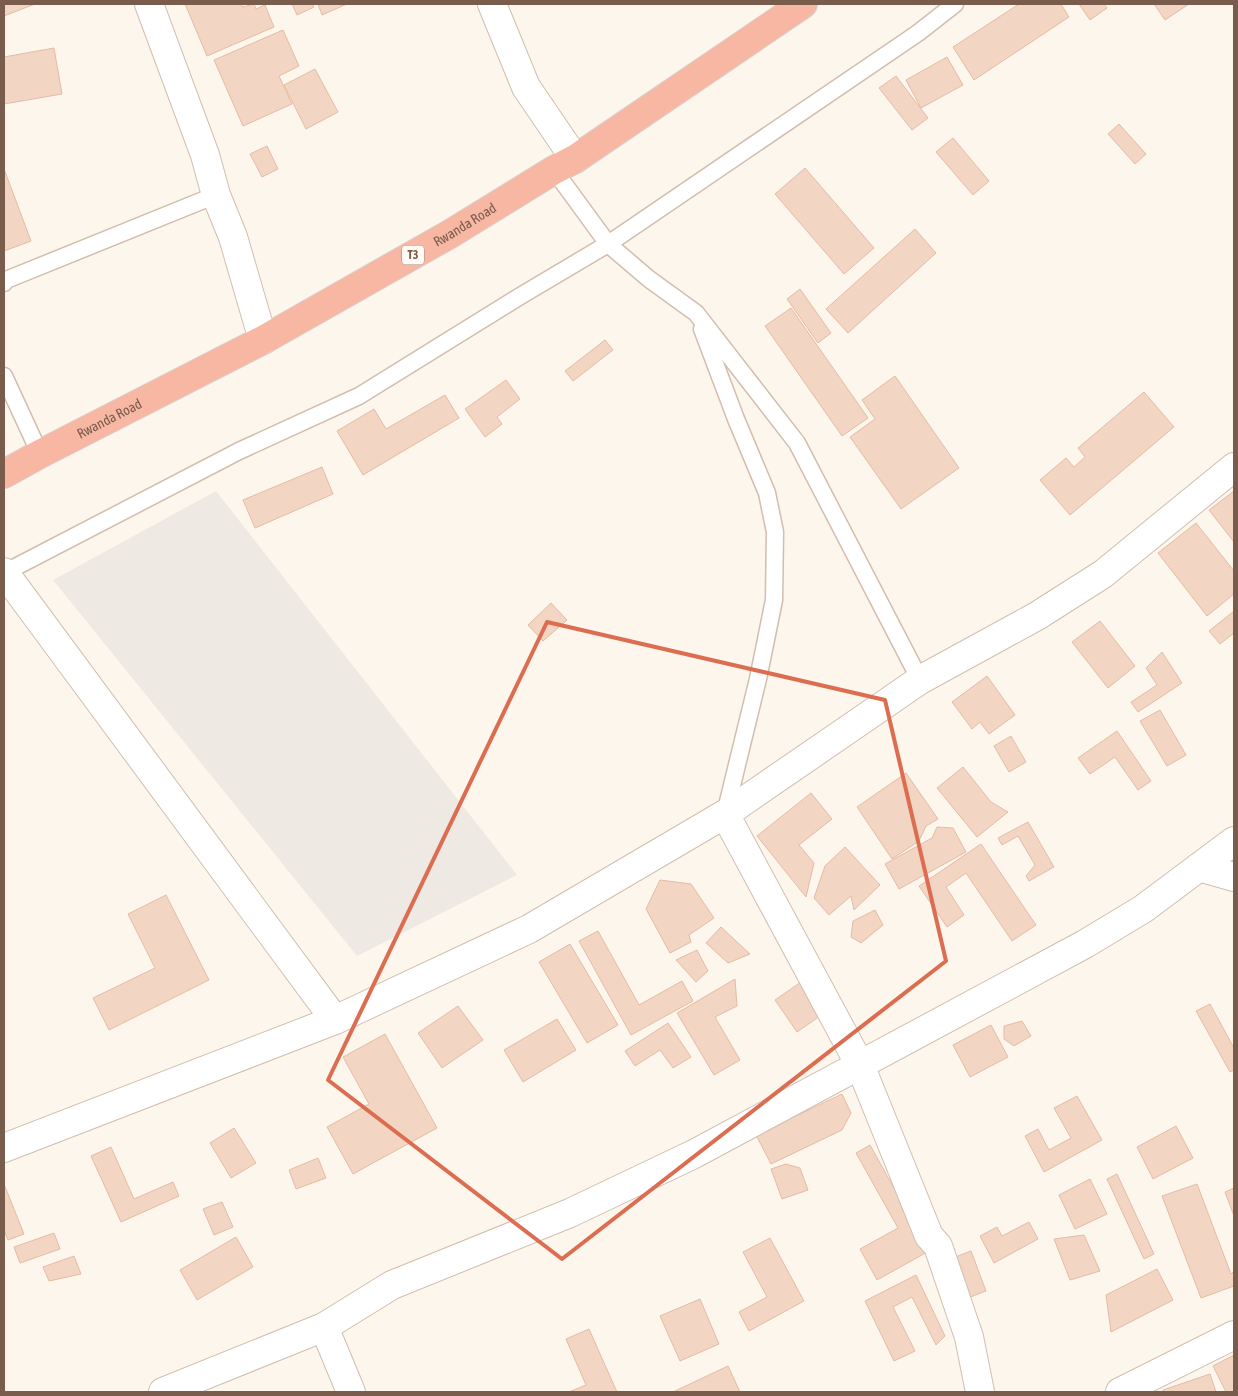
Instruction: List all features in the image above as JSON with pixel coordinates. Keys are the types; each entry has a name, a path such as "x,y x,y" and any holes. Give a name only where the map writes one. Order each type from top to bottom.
{"highway":[{"name":"Rwanda Road","path":"4,474 262,340 450,234 565,164 803,4"}],"street":[{"path":"149,4 206,155 216,196 233,236 262,340"},
{"path":"492,4 526,87 565,164"},
{"path":"4,1148 335,1020 529,929 725,814 920,680 1037,616 1103,574 1234,467"},
{"path":"4,573 335,1020"},
{"path":"725,814 860,1065 929,1236 938,1246 969,1337 980,1392"},
{"path":"163,1392 324,1327 392,1285 570,1214 694,1154 1085,944 1143,909 1234,841"},
{"path":"1198,867 1234,877"},
{"path":"324,1327 351,1392"},
{"path":"1120,1392 1234,1335"}],"lane":[{"path":"4,573 239,451 359,396 513,300 608,244 918,33 955,4"},
{"path":"565,164 608,244 649,279 696,313 797,443 920,680"},
{"path":"4,283 15,276 216,196"},
{"path":"696,313 736,419 767,493 775,532 774,600 758,679 725,814"},
{"path":"4,376 40,454"}],"highlighted area":[{"path":"547,622 885,700 946,961 562,1259 328,1080"}],"shaded area":[{"path":"216,491 517,875 357,956 53,580"}],"building":[{"path":"4,4 35,4 4,16"},
{"path":"185,4 241,4 243,7 254,4 256,9 265,5 274,27 207,56"},
{"path":"292,4 312,4 314,7 297,15"},
{"path":"318,4 347,4 322,15"},
{"path":"1019,4 1061,4 1069,17 974,80 953,47"},
{"path":"1079,4 1104,4 1107,8 1090,20"},
{"path":"1154,4 1189,4 1165,20"},
{"path":"283,30 299,66 279,76 292,104 243,126 214,60"},
{"path":"54,48 62,94 4,104 4,57"},
{"path":"947,57 963,85 921,108 906,80"},
{"path":"315,69 338,112 306,129 284,85"},
{"path":"896,76 928,118 912,130 879,88"},
{"path":"1119,124 1146,154 1135,164 1108,134"},
{"path":"953,138 989,181 973,195 936,152"},
{"path":"267,146 278,169 262,177 250,154"},
{"path":"805,168 874,248 844,274 775,194"},
{"path":"4,169 31,241 4,251"},
{"path":"915,229 936,253 848,333 826,309"},
{"path":"800,289 831,333 818,343 787,299"},
{"path":"791,308 868,418 842,436 765,326"},
{"path":"605,340 613,350 573,381 565,371"},
{"path":"895,376 959,468 901,509 850,437 875,419 862,400"},
{"path":"506,380 520,399 497,417 502,424 485,437 465,409"},
{"path":"1144,392 1174,427 1070,515 1040,480 1066,458 1074,467 1085,457 1078,448"},
{"path":"445,395 459,418 363,475 337,431 374,409 386,429"},
{"path":"322,467 333,494 255,528 243,500"},
{"path":"1234,491 1234,542 1209,510"},
{"path":"1196,523 1234,571 1234,594 1207,616 1158,553"},
{"path":"551,603 567,620 543,641 528,625"},
{"path":"1234,611 1234,633 1220,644 1209,631"},
{"path":"1100,621 1135,666 1108,688 1072,642"},
{"path":"1162,652 1182,683 1138,712 1131,702 1157,685 1146,668"},
{"path":"987,676 1015,715 989,734 980,722 972,729 952,702"},
{"path":"1160,710 1186,755 1167,766 1140,721"},
{"path":"1117,731 1151,781 1138,790 1115,757 1090,774 1078,758"},
{"path":"1011,736 1026,762 1009,772 994,746"},
{"path":"963,767 991,802 1008,812 977,837 937,788"},
{"path":"906,773 938,819 926,826 919,841 892,859 857,807"},
{"path":"811,793 832,819 799,845 814,863 806,897 757,836"},
{"path":"1028,822 1054,867 1029,881 1026,876 1035,865 1018,836 1002,845 998,838"},
{"path":"937,827 953,828 966,852 899,889 885,864 932,838"},
{"path":"981,844 1036,925 1012,941 966,873 946,887 964,915 947,927 919,886"},
{"path":"845,847 880,885 854,910 851,896 829,915 814,898 825,866"},
{"path":"660,880 691,884 714,918 689,935 691,942 670,953 646,909"},
{"path":"166,895 209,980 109,1030 93,998 155,968 128,914"},
{"path":"875,910 883,925 861,943 851,937 853,921"},
{"path":"721,927 750,954 728,963 706,943"},
{"path":"598,931 639,1005 682,981 693,1001 631,1035 579,941"},
{"path":"570,944 618,1025 587,1043 539,962"},
{"path":"697,950 708,971 696,982 676,960"},
{"path":"735,979 737,1006 715,1017 740,1060 714,1075 677,1013"},
{"path":"801,982 823,1014 797,1032 775,1000"},
{"path":"1210,1004 1234,1048 1234,1070 1230,1072 1196,1011"},
{"path":"458,1006 483,1040 442,1068 418,1033"},
{"path":"557,1019 576,1050 523,1082 504,1050"},
{"path":"1022,1021 1031,1036 1014,1046 1004,1039 1004,1026"},
{"path":"668,1023 691,1057 673,1068 660,1050 635,1066 625,1051"},
{"path":"991,1025 1008,1057 970,1077 953,1045"},
{"path":"385,1034 437,1128 353,1174 327,1127 369,1104 343,1057"},
{"path":"842,1094 851,1113 842,1130 771,1164 756,1135"},
{"path":"1077,1096 1102,1140 1044,1172 1025,1136 1038,1129 1049,1150 1071,1138 1054,1108"},
{"path":"1176,1126 1193,1158 1153,1179 1137,1147"},
{"path":"234,1128 256,1163 231,1178 210,1143"},
{"path":"870,1145 929,1251 877,1280 860,1249 898,1228 856,1153"},
{"path":"111,1147 134,1199 173,1182 179,1196 121,1222 91,1156"},
{"path":"318,1158 326,1178 296,1189 289,1170"},
{"path":"786,1164 800,1168 808,1190 782,1199 771,1169"},
{"path":"1117,1174 1154,1254 1144,1259 1107,1179"},
{"path":"1090,1179 1107,1214 1075,1229 1059,1195"},
{"path":"4,1184 24,1234 8,1240 4,1230"},
{"path":"1197,1184 1231,1274 1234,1271 1234,1286 1201,1298 1162,1196"},
{"path":"1234,1188 1234,1216 1225,1192"},
{"path":"222,1202 233,1227 214,1235 203,1209"},
{"path":"1029,1222 1038,1239 994,1263 980,1236 997,1227 1002,1236"},
{"path":"54,1233 60,1249 20,1263 14,1247"},
{"path":"1084,1235 1100,1271 1070,1280 1054,1239"},
{"path":"236,1237 253,1267 197,1300 180,1270"},
{"path":"770,1238 804,1301 749,1331 739,1312 767,1297 743,1252"},
{"path":"971,1251 986,1291 965,1299 950,1259"},
{"path":"74,1256 81,1274 49,1281 43,1267"},
{"path":"1157,1269 1173,1300 1111,1332 1106,1295"},
{"path":"916,1275 945,1336 936,1345 912,1297 893,1307 915,1351 894,1361 865,1301"},
{"path":"700,1299 719,1344 680,1361 660,1316"},
{"path":"589,1329 617,1392 569,1392 586,1385 566,1339"},
{"path":"1234,1355 1234,1392 1226,1392 1213,1366"},
{"path":"728,1366 740,1392 675,1392 675,1391"},
{"path":"1210,1374 1216,1392 1164,1392 1163,1390"}]}
